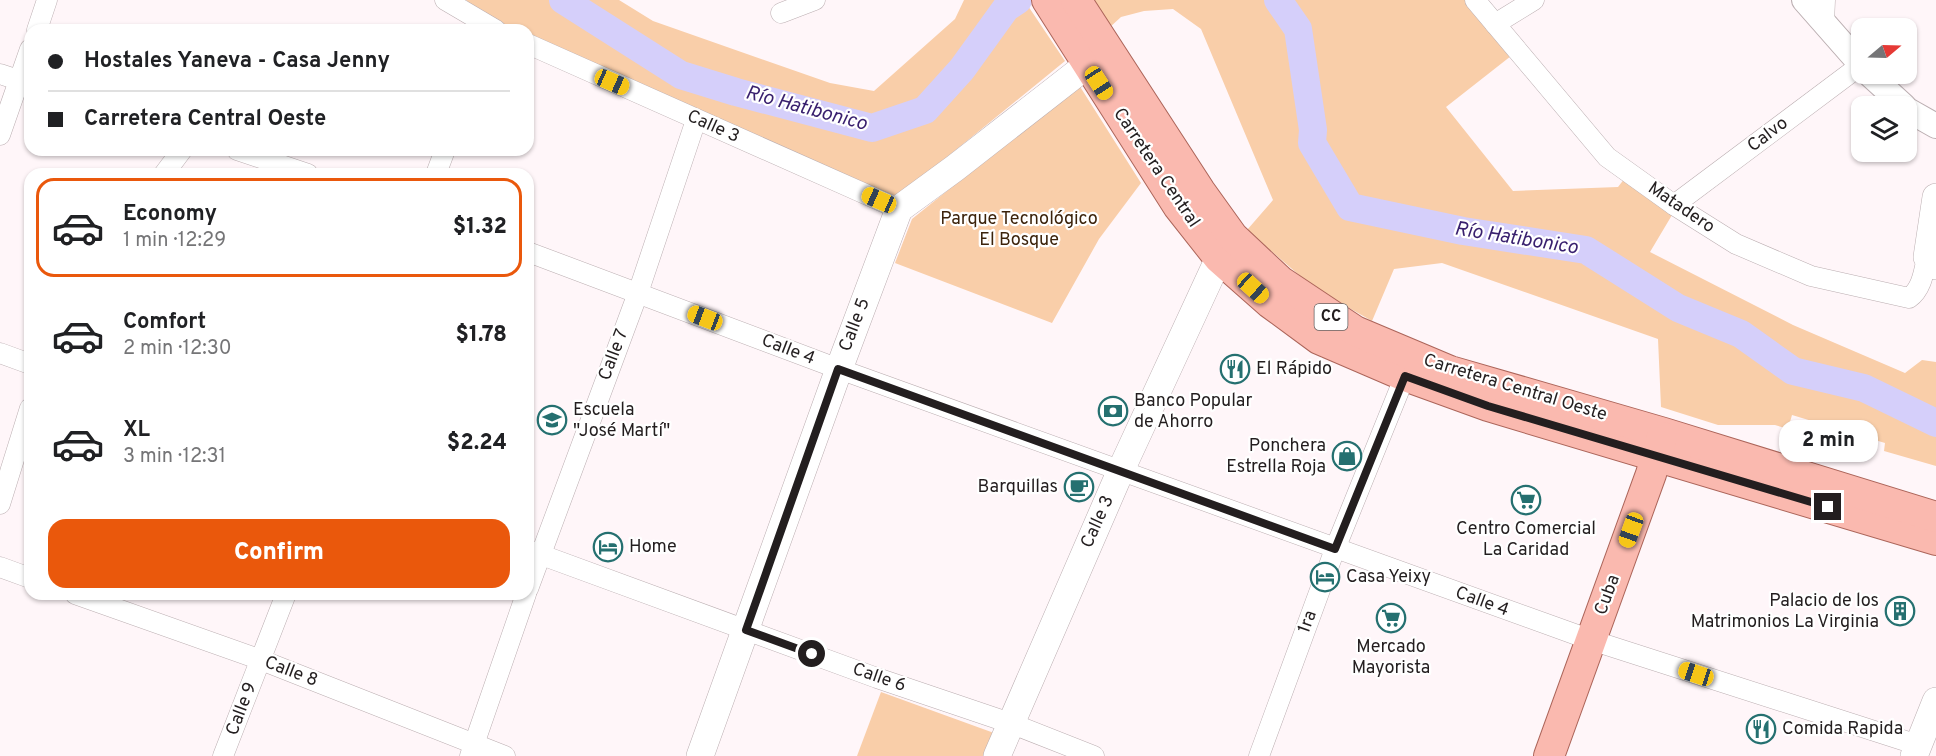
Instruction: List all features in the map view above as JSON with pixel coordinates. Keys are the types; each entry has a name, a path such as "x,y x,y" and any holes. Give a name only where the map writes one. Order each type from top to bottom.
{"main road":[{"name":"Carretera Central Oeste","path":"1047,0 1091,48 1233,237 1280,281 1320,310 1409,366"},
{"name":"Carretera Central Oeste","path":"1076,0 1091,48"},
{"path":"899,209 955,168 1091,48"},
{"name":"Carretera Central","path":"1091,48 1178,206 1219,258"},
{"path":"1932,261 1936,197"},
{"name":"Calle 5","path":"700,756 838,369 899,209"},
{"name":"Carretera Central Oeste","path":"1219,258 1270,303 1318,339 1409,366 1450,371 1650,446 1936,540"},
{"name":"Calle 3","path":"997,756 1121,470 1219,258"},
{"name":"CC","path":"1650,446 1738,457 1936,517"},
{"name":"Cuba","path":"1549,756 1647,485 1650,446"},
{"path":"1916,750 1936,701"}],"street":[{"path":"39,24 47,0"},
{"path":"445,0 483,24"},
{"path":"790,7 815,0"},
{"name":"Matadero","path":"1475,0 1607,157 1674,205 1736,244 1812,276 1909,298 1914,294 1932,261"},
{"path":"1495,24 1534,0"},
{"path":"1804,0 1824,12 1851,51"},
{"name":"Calle 3","path":"534,47 899,209"},
{"name":"Calvo","path":"1674,205 1851,73"},
{"path":"0,74 24,82 0,135"},
{"path":"1880,84 1892,96"},
{"path":"1917,115 1936,126"},
{"name":"Calle 7","path":"534,552 638,293 696,120"},
{"path":"255,156 290,168"},
{"name":"Calle 4","path":"534,254 838,369 1335,549 1591,640 1916,750"},
{"path":"0,353 24,362"},
{"name":"1ra","path":"1259,756 1335,549 1409,366"},
{"path":"0,504 24,427"},
{"name":"Calle 6","path":"534,552 1010,723 1094,756"},
{"path":"0,567 24,576"},
{"name":"Calle 8","path":"92,600 261,660 472,750 505,756"},
{"name":"Calle 9","path":"224,756 284,600"},
{"path":"472,750 524,600"}],"green space":[{"path":"466,0 619,0 653,21 830,83 874,91 955,19 964,0 1024,0 1065,61 898,197 698,118 534,39 534,24 503,24 479,11"},
{"path":"1092,0 1467,0 1511,56 1446,107 1513,191 1618,187 1625,178 1675,210 1650,252 1793,325 1905,373 1922,360 1936,362 1936,466 1884,451 1885,443 1792,415 1788,429 1775,425 1718,425 1661,407 1658,339 1442,263 1394,269 1372,321 1314,288 1247,230 1273,200 1201,29 1173,9 1144,11 1121,17 1109,28"},
{"name":"Parque Tecnológico El Bosque","path":"1079,85 1141,183 1099,239 1052,323 895,263 912,219"},
{"path":"881,692 994,733 985,756 857,756"}],"waterway":[{"name":"Río Hatibonico","path":"563,0 681,75 872,128 925,110 962,69 1006,8 1018,0"},
{"name":"Río Hatibonico","path":"1278,0 1298,29 1313,130 1312,143 1350,207 1463,231 1586,250 1678,308 1741,334 1793,371 1864,388 1936,423"}],"place":[{"name":"El Rápido","path":"1235,369"},
{"name":"Banco Popular de Ahorro","path":"1113,411"},
{"name":"Escuela \"José Martí\"","path":"552,420"},
{"name":"Ponchera Estrella Roja","path":"1347,456"},
{"name":"Barquillas","path":"1079,487"},
{"name":"Centro Comercial La Caridad","path":"1526,500"},
{"name":"Home","path":"608,547"},
{"name":"Casa Yeixy","path":"1325,577"},
{"name":"Palacio de los Matrimonios La Virginia","path":"1900,611"},
{"name":"Mercado Mayorista","path":"1391,618"},
{"name":"Comida Rapida","path":"1761,729"}],"route":[{"path":"812,654 746,630 838,369 1335,549 1405,376 1488,406 1828,507"}]}
